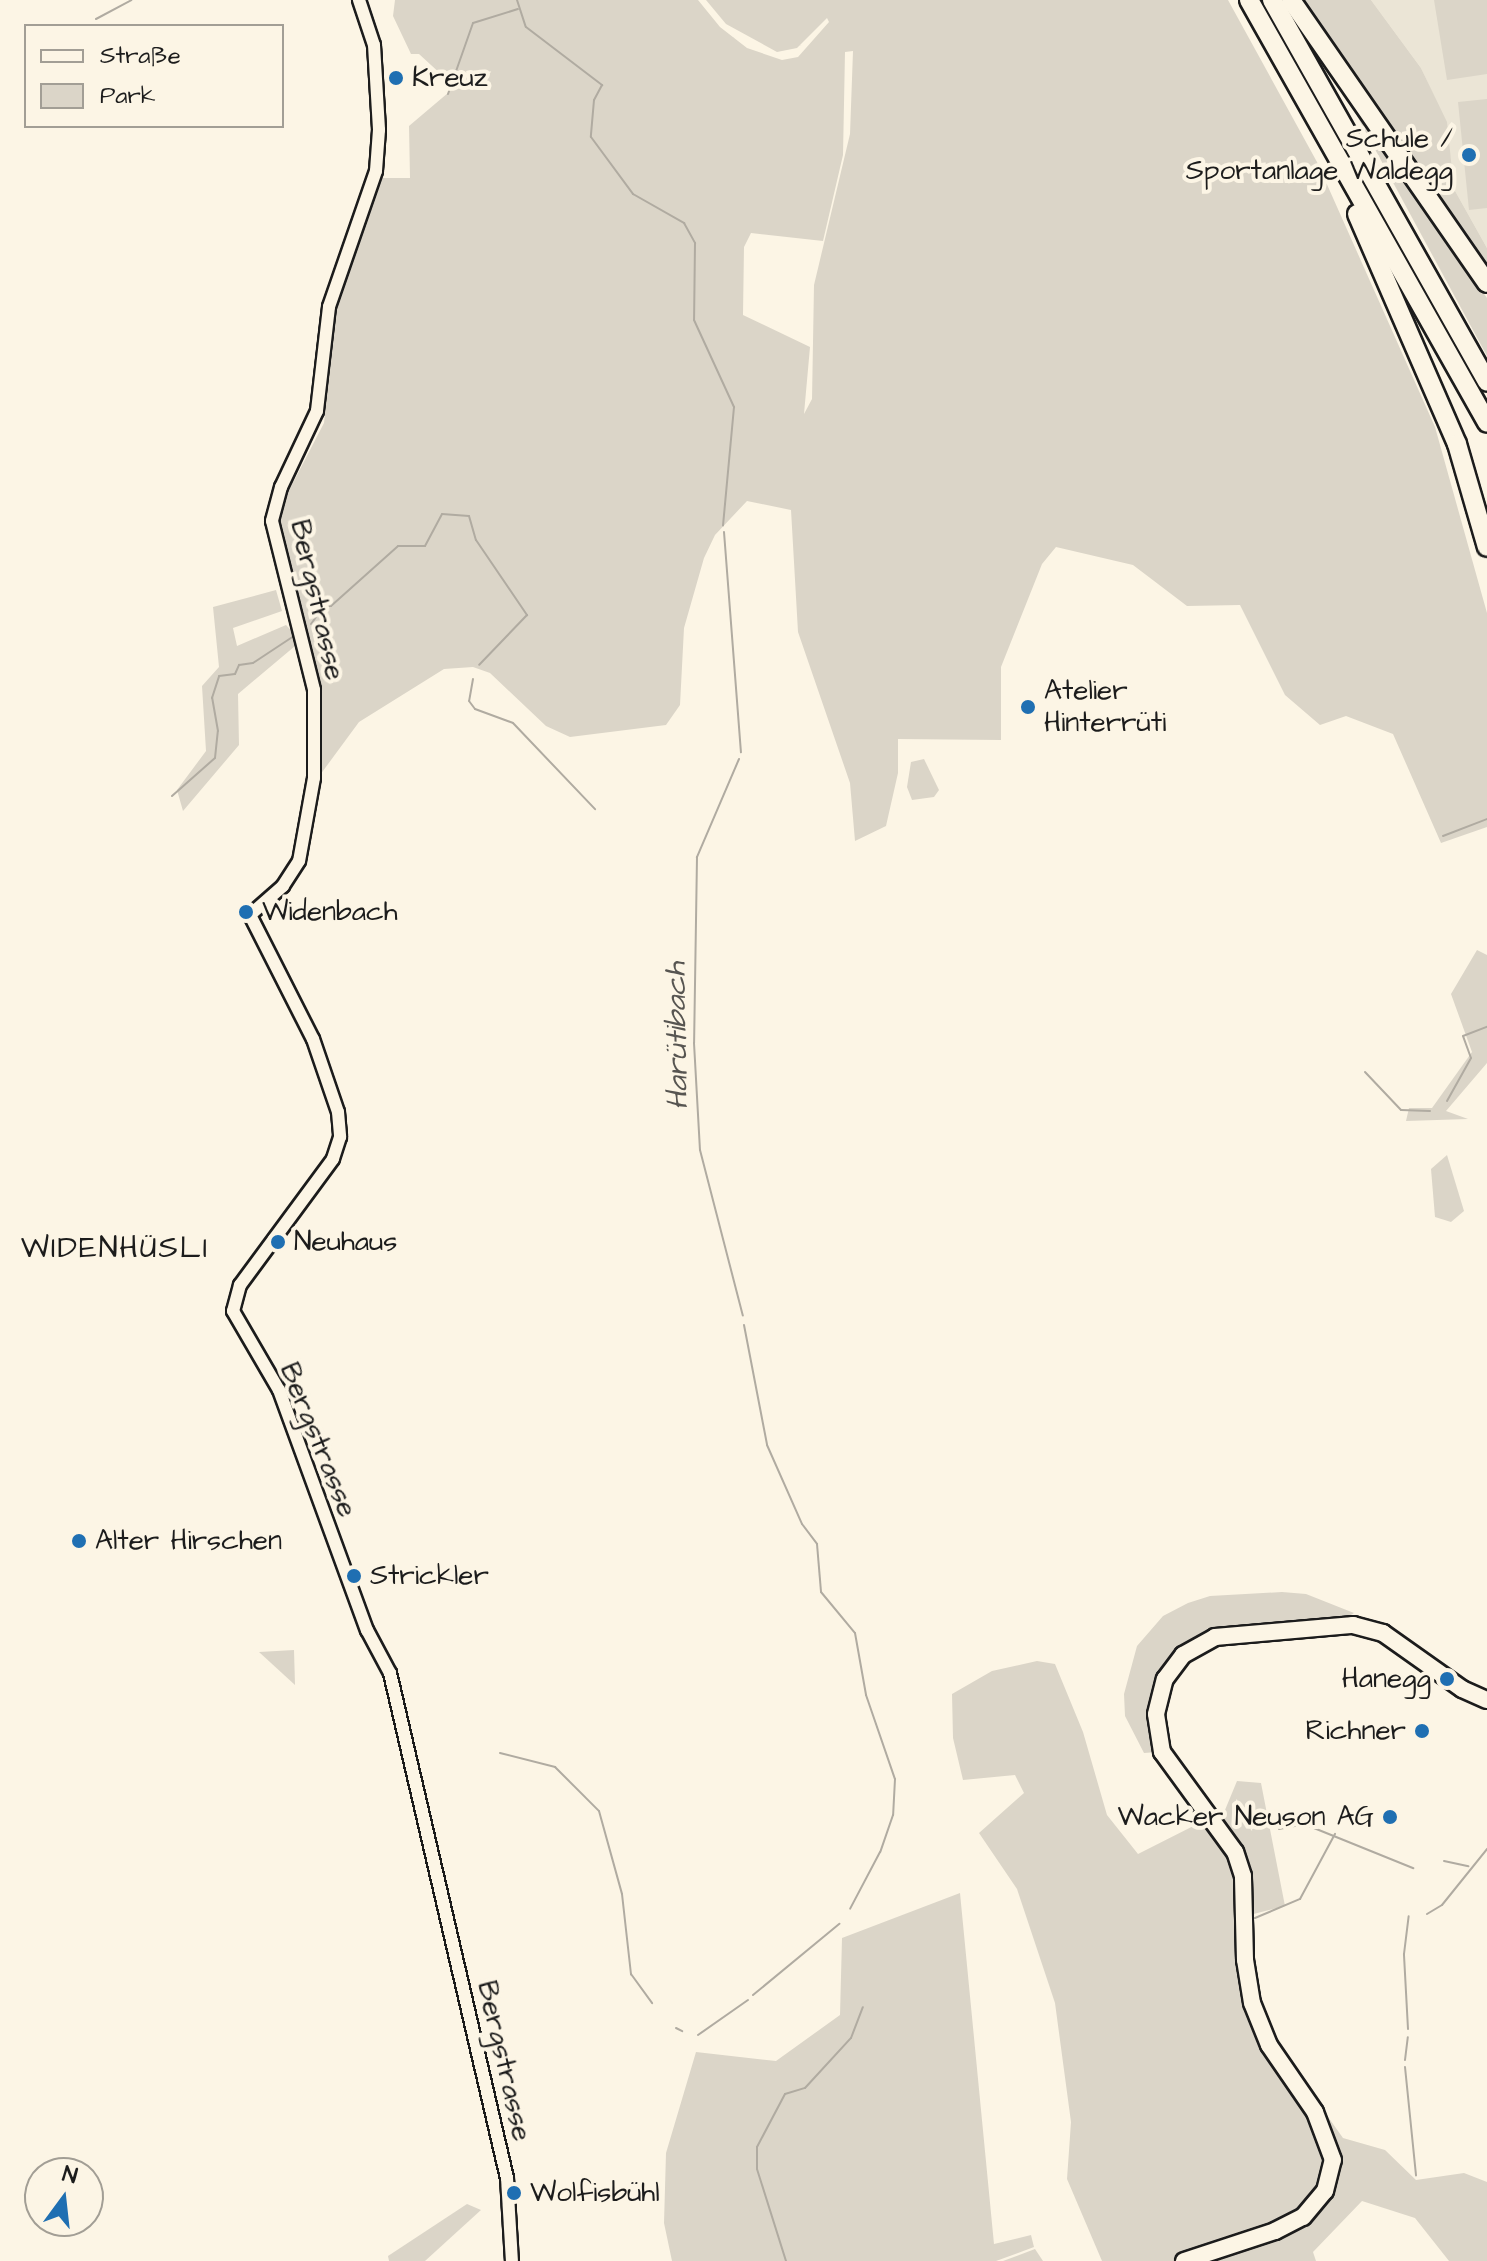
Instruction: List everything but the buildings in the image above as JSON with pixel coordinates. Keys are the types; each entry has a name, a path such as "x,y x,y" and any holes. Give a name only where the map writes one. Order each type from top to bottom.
{"highway":[{"path":"1249,0 1487,423"},
{"path":"1272,0 1487,382"},
{"path":"1291,0 1487,283"},
{"path":"1316,120 1457,444 1487,547"}],"main road":[{"path":"1184,2261 1275,2231 1303,2217 1325,2191 1333,2160 1315,2112 1269,2045 1252,2003 1245,1960 1243,1876 1235,1852 1162,1752 1156,1714 1165,1679 1188,1651 1215,1637 1353,1625 1383,1633 1462,1689 1487,1700"}],"street":[{"name":"Bergstrasse","path":"359,0 374,45 377,162 329,307 317,411 281,487 272,521 314,690 314,778 299,861 283,886 250,915 313,1039 338,1112 340,1137 333,1159 240,1285 233,1311 279,1390 367,1630 390,1673 507,2178 512,2261"}],"shaded area":[{"name":"Schule / Sportanlage Waldegg","path":"1371,0 1487,0 1487,248 1454,189 1446,122 1421,68"}],"green space":[{"path":"395,0 698,0 720,27 747,48 782,60 798,57 829,22 827,18 797,48 777,52 726,24 706,0 1228,0 1317,162 1435,427 1487,613 1487,827 1441,843 1393,734 1346,716 1320,725 1285,695 1240,605 1187,606 1133,565 1056,547 1042,564 1001,667 1001,740 898,739 898,773 886,826 855,841 850,783 798,632 791,510 747,501 715,535 704,558 684,628 680,705 666,725 570,737 546,726 490,673 473,667 444,669 359,722 320,775 320,681 278,524 282,504 324,423 338,294 378,178 410,178 409,126 455,87 419,54 411,54 393,16","holes":["853,51 850,134 814,285 812,399 804,414 810,347 743,315 744,247 751,233 823,241 843,155 845,52"]},
{"path":"1301,0 1371,0 1421,68 1447,122 1454,189 1487,248 1487,271"},
{"path":"1434,0 1487,0 1487,74 1447,80"},
{"path":"1487,99 1487,208 1469,210 1458,102"},
{"path":"1357,116 1487,298 1487,356"},
{"path":"276,590 282,611 233,628 237,646 286,625 301,641 238,694 239,745 183,811 177,790 206,751 202,686 219,667 213,607"},
{"path":"924,759 939,790 934,797 912,800 907,787 911,762"},
{"path":"1477,950 1487,955 1487,1063 1446,1111 1468,1119 1406,1121 1409,1108 1432,1108 1472,1052 1451,994"},
{"path":"1447,1155 1464,1211 1451,1222 1435,1217 1431,1169"},
{"path":"1282,1592 1306,1594 1354,1613 1343,1620 1234,1628 1164,1671 1157,1752 1144,1753 1125,1716 1124,1694 1137,1646 1163,1616 1188,1603 1210,1596"},
{"path":"294,1650 295,1685 259,1652"},
{"path":"1037,1661 1055,1664 1083,1732 1107,1815 1138,1854 1225,1810 1237,1781 1261,1783 1285,1906 1238,1918 1249,2006 1343,2138 1385,2150 1416,2180 1464,2173 1487,2182 1487,2261 1449,2261 1415,2218 1362,2201 1313,2252 1316,2261 1102,2261 1067,2179 1071,2122 1055,2003 1017,1889 979,1833 1024,1793 1015,1775 963,1780 953,1738 952,1694 992,1671"},
{"path":"960,1893 994,2244 1031,2235 1034,2247 996,2261 672,2261 664,2223 666,2153 696,2052 776,2061 840,2015 842,1938"},
{"path":"467,2204 481,2210 425,2261 389,2261 388,2256"},
{"path":"1035,2249 1043,2261 1003,2261"}],"waterway":[{"path":"96,19 131,0"},
{"name":"Harütibach","path":"517,0 526,27 602,85 594,100 591,137 633,194 684,223 695,243 694,320 734,407 723,525"},
{"path":"448,94 473,23 518,9"},
{"path":"311,624 324,606 331,606 398,546 425,546 442,514 469,516 476,540 527,615 479,665"},
{"name":"Harütibach","path":"724,532 741,752"},
{"path":"172,796 215,758 218,731 212,698 219,676 235,674 239,665 253,663 294,636"},
{"path":"473,679 469,701 475,709 513,723 595,809"},
{"name":"Harütibach","path":"739,759 697,857 694,1043 700,1150 743,1316"},
{"path":"1443,836 1487,819"},
{"path":"1447,1101 1471,1058 1463,1036 1487,1027"},
{"path":"1365,1072 1401,1110 1430,1111"},
{"path":"744,1325 767,1445 802,1524 817,1544 821,1592 855,1633 866,1695 895,1779 893,1815 880,1852 850,1909"},
{"path":"500,1753 555,1767 599,1811 622,1894 631,1974 652,2003"},
{"path":"1279,1829 1304,1824 1413,1868"},
{"path":"1255,1918 1300,1899 1335,1834"},
{"path":"1427,1914 1442,1905 1487,1849"},
{"path":"1444,1861 1468,1866"},
{"path":"1408,2029 1404,1954 1409,1916"},
{"path":"753,1995 839,1924"},
{"path":"698,2035 748,2000"},
{"path":"786,2261 757,2169 757,2147 785,2094 805,2088 851,2038 863,2007"},
{"path":"676,2028 682,2031"},
{"path":"1405,2060 1408,2037"},
{"path":"1405,2067 1416,2175"}],"place":[{"name":"Kreuz","path":"396,78"},
{"name":"Schule / Sportanlage Waldegg","path":"1469,155"},
{"name":"Atelier Hinterrüti","path":"1028,707"},
{"name":"Widenbach","path":"246,912"},
{"name":"Neuhaus","path":"278,1242"},
{"name":"Alter Hirschen","path":"79,1541"},
{"name":"Strickler","path":"354,1576"},
{"name":"Hanegg","path":"1447,1679"},
{"name":"Richner","path":"1422,1731"},
{"name":"Wacker Neuson AG","path":"1390,1817"},
{"name":"Wolfisbühl","path":"514,2193"}],"district":[{"name":"WIDENHÜSLI","path":"115,1248"}]}
